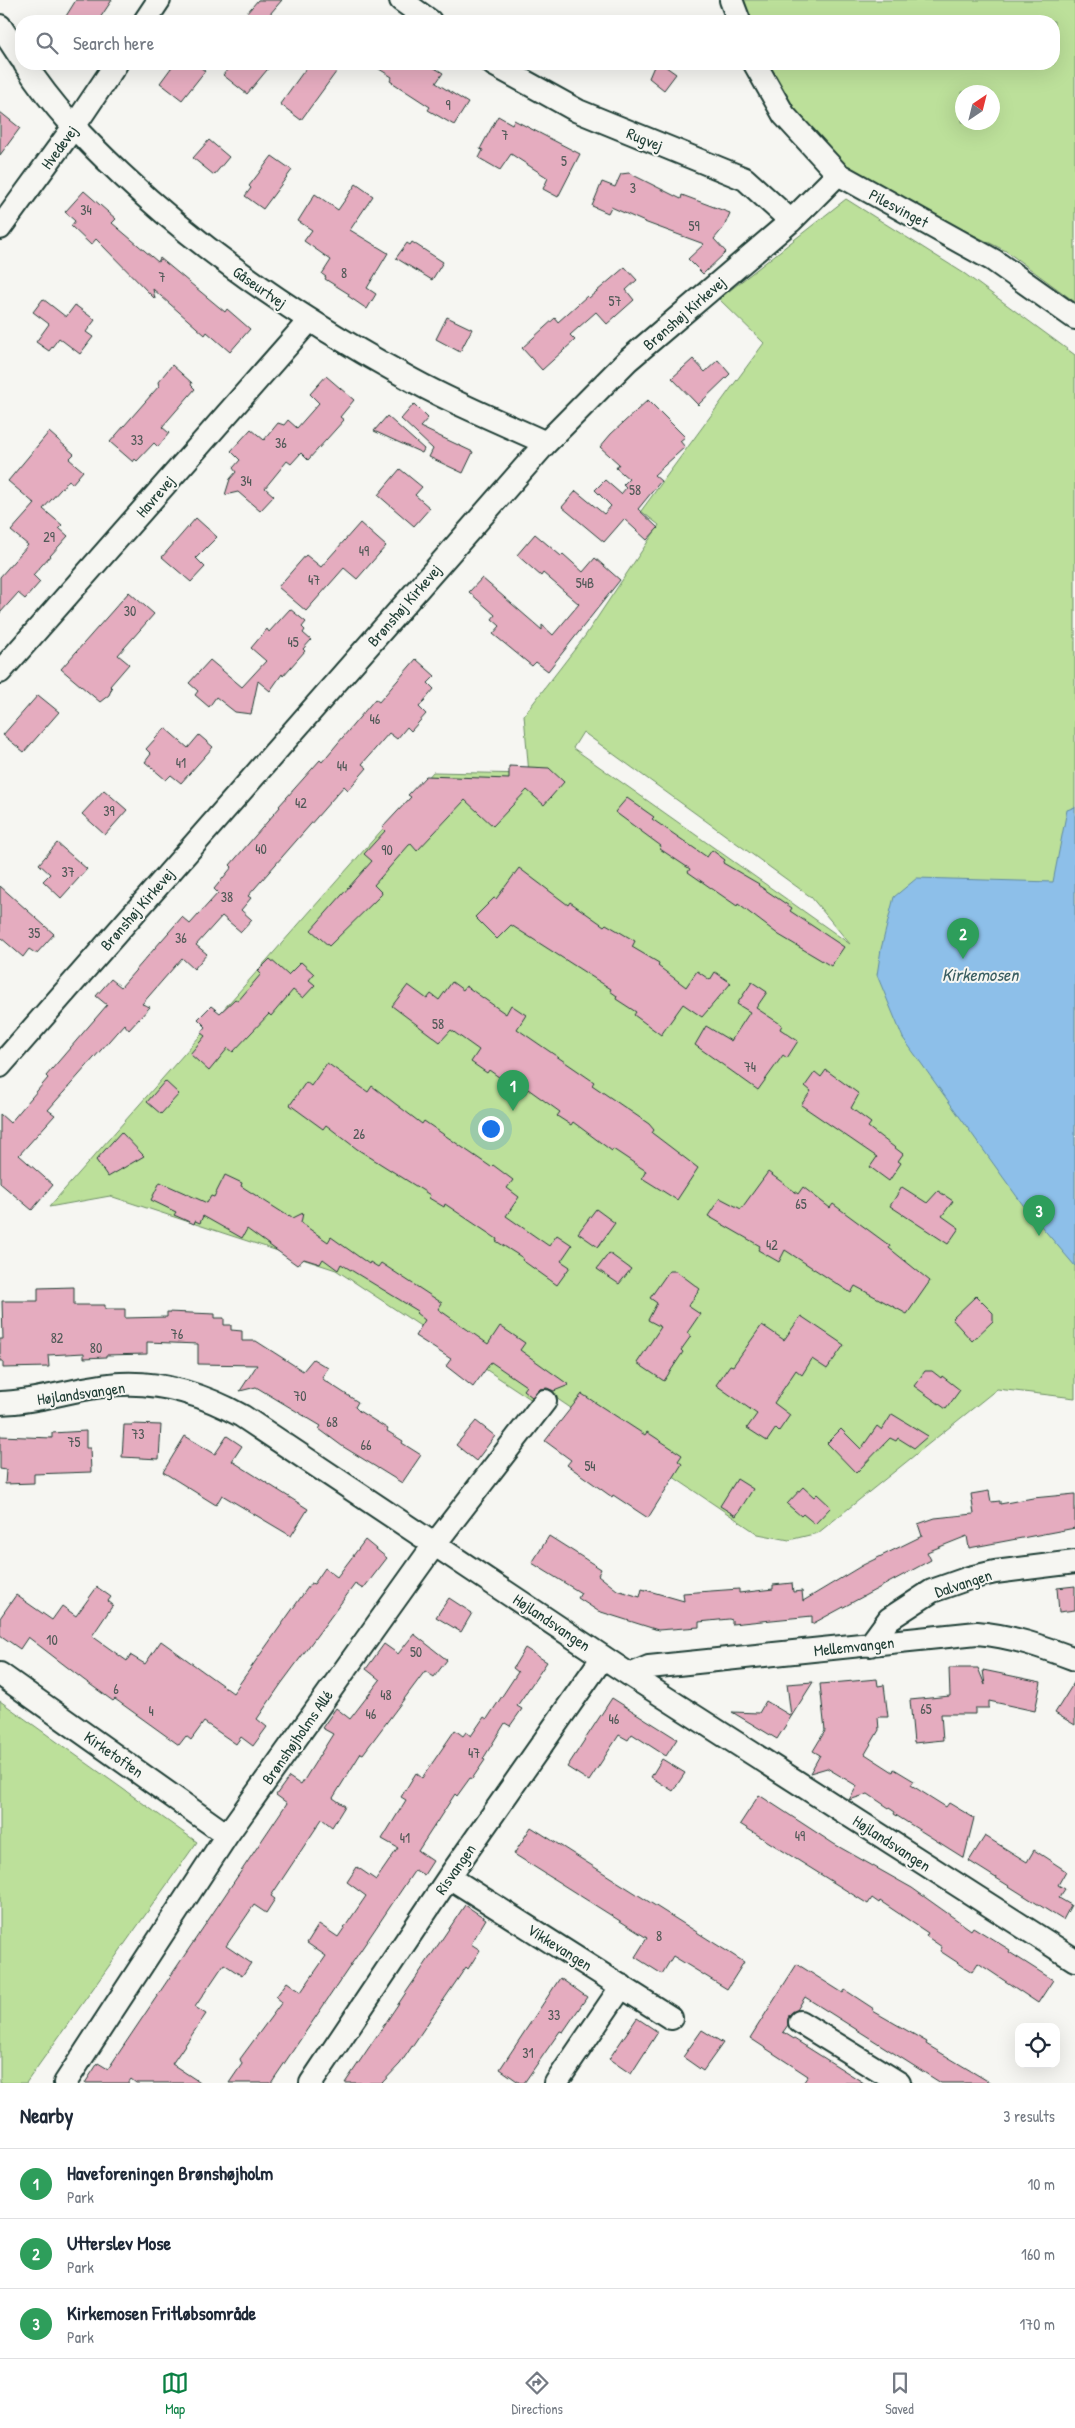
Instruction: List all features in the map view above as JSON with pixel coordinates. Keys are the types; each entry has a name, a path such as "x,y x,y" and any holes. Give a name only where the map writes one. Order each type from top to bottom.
{"street":[{"path":"149,15 159,0"},
{"path":"401,0 422,15"},
{"path":"731,0 737,15"},
{"path":"0,26 15,49"},
{"name":"Gåseurtvej","path":"30,70 73,128 142,194 213,255 309,321 404,376 546,443"},
{"name":"Hvedevej","path":"0,228 73,128 112,70"},
{"name":"Rugvej","path":"504,70 578,111 745,179 791,221"},
{"name":"Pilesvinget","path":"758,70 784,115 838,174 993,260 1075,318"},
{"name":"Brønshøj Kirkevej","path":"0,1066 546,443 627,361 791,221 838,174"},
{"name":"Havrevej","path":"0,672 309,321"},
{"name":"Højlandsvangen","path":"0,1403 120,1384 155,1386 218,1403 242,1416 434,1545 534,1609 630,1675 1075,1960"},
{"name":"Brønshøjholms Allé","path":"65,2083 227,1835 434,1545 545,1402"},
{"name":"Dalvangen","path":"870,1645 889,1619 932,1591 969,1578 995,1572 1075,1562"},
{"name":"Mellemvangen","path":"630,1675 649,1667 977,1633 999,1635 1036,1644 1075,1659"},
{"name":"Risvangen","path":"311,2083 449,1877 603,1656"},
{"name":"Kirketoften","path":"0,1674 227,1835"},
{"name":"Vikkevangen","path":"449,1877 671,2018"},
{"path":"556,2083 622,1986"},
{"path":"800,2022 899,2083"}],"green space":[{"path":"742,0 1075,0 1075,302 1006,251 846,172 782,99 769,70 1060,70 1060,15 748,15"},
{"path":"846,199 965,274 1075,355 1075,1398 997,1389 818,1533 789,1540 758,1534 550,1394 532,1400 336,1270 110,1196 49,1207 433,772 529,774 524,715 585,636 659,525 641,511 764,343 719,299","holes":["583,732 811,897 850,944 573,748"]},
{"path":"0,1701 197,1842 26,2083 0,2083"}],"water":[{"name":"Kirkemosen","path":"1075,807 1075,1266 1023,1205 903,1038 877,975 881,949 894,897 917,878 1053,882 1067,810"}],"building":[{"path":"76,0 112,0 102,15 67,15"},
{"path":"258,0 282,0 269,15 245,15"},
{"path":"170,70 205,71 182,100 160,83"},
{"path":"227,70 267,70 247,94 223,75"},
{"path":"305,70 338,70 301,120 280,104"},
{"path":"381,70 438,70 443,73 436,83 468,103 454,125 428,110 430,107 390,81 392,77"},
{"path":"652,70 670,70 676,74 664,90 649,78"},
{"path":"0,112 20,128 0,155"},
{"path":"498,116 512,124 514,120 580,154 558,197 543,189 548,178 511,154 500,170 479,158 483,150 480,149"},
{"path":"209,140 229,157 214,175 193,158"},
{"path":"272,156 292,170 263,209 245,196 251,188 249,186"},
{"path":"629,173 681,199 682,195 730,213 724,227 714,239 726,252 703,274 688,259 704,244 647,223 611,207 608,213 592,206 602,182 615,187 621,174"},
{"path":"356,184 373,196 350,230 388,253 367,288 376,294 367,309 348,296 349,294 325,279 326,277 322,274 331,260 304,241 312,230 298,221 315,194 338,210"},
{"path":"84,191 116,219 112,223 158,262 160,258 225,312 227,309 250,329 230,352 207,332 205,335 153,289 155,299 96,239 91,245 71,226 75,221 65,212"},
{"path":"412,242 443,262 432,280 396,258 407,243 410,245"},
{"path":"625,267 637,280 626,290 634,300 607,324 596,312 570,335 575,340 542,370 522,348 555,318 558,322 587,296 589,298"},
{"path":"43,299 66,317 75,305 95,320 86,332 93,337 80,354 59,338 49,351 36,342 49,324 33,312"},
{"path":"447,317 472,329 460,352 436,339"},
{"path":"693,359 705,372 718,360 730,374 698,405 672,378"},
{"path":"172,365 192,383 191,385 195,389 162,427 169,433 158,447 154,443 137,461 135,459 133,462 110,442 159,386 158,382"},
{"path":"326,376 354,400 340,417 344,420 308,460 301,453 291,464 287,461 265,488 274,496 260,511 238,492 225,495 230,479 236,472 233,468 240,460 231,451 251,429 264,440 278,423 284,425 288,420 297,428 319,403 310,394"},
{"path":"648,400 685,437 680,441 685,447 654,475 661,481 638,509 658,528 647,540 624,519 604,542 562,507 576,491 604,514 611,506 595,490 605,480 621,494 626,488 623,485 629,479 616,468 619,464 600,447 611,434"},
{"path":"414,404 428,418 420,427 473,452 463,473 429,457 433,449 401,419"},
{"path":"387,416 424,449 422,453 374,431"},
{"path":"49,432 74,454 69,459 83,471 72,484 69,480 43,509 62,525 59,528 68,536 33,575 40,582 25,599 18,593 0,613 0,577 28,545 11,531 35,504 8,481"},
{"path":"400,469 422,487 415,495 430,508 414,526 378,495"},
{"path":"196,518 217,537 196,558 205,567 191,582 162,557"},
{"path":"360,523 386,546 357,579 344,568 306,611 278,587 306,555 321,567"},
{"path":"535,534 561,556 563,554 583,572 595,558 620,580 548,671 536,662 532,666 493,634 500,626 492,619 495,615 469,592 482,578 542,630 542,625 553,635 579,604 543,573 541,576 517,555"},
{"path":"129,592 154,614 118,655 129,664 110,686 112,688 109,695 100,702 61,669"},
{"path":"290,609 306,622 302,627 305,630 303,633 311,640 303,649 305,651 283,676 282,674 270,691 258,681 251,714 235,712 216,697 209,707 195,695 198,691 189,683 210,660 242,687 266,661 251,648 267,629 269,632"},
{"path":"416,659 435,676 428,683 434,689 419,707 426,714 411,731 407,727 397,739 389,733 362,764 367,768 348,790 344,786 248,896 251,898 241,910 252,920 241,932 222,916 196,945 207,954 194,969 182,958 142,1004 150,1007 129,1030 124,1024 48,1110 55,1115 19,1155 53,1185 32,1210 0,1183 0,1114 10,1123 48,1078 46,1076 107,1005 96,996 111,979 121,987 182,917 190,924 218,893 214,889 232,867 230,865 279,806 320,760 322,762 375,699 379,702"},
{"path":"38,695 59,712 24,752 3,735"},
{"path":"165,728 188,748 199,735 213,747 181,783 171,775 166,780 145,762 151,754 146,749"},
{"path":"509,766 549,768 564,782 544,805 527,790 493,826 465,800 417,851 411,844 409,845 374,885 382,893 381,895 329,946 311,930 372,861 364,854 385,831 382,828 411,797 408,795 426,776 509,779"},
{"path":"104,790 127,810 105,835 82,814"},
{"path":"627,798 654,817 652,819 707,857 712,850 725,860 723,863 759,884 792,908 790,911 844,947 831,966 779,935 738,904 737,906 688,872 690,869 660,849 661,846 615,812"},
{"path":"57,843 87,869 61,898 43,881 50,874 39,864"},
{"path":"519,868 568,905 570,902 604,926 606,924 635,941 632,947 659,963 658,966 686,987 697,971 710,980 715,972 731,983 702,1017 683,1004 661,1035 634,1015 636,1012 616,999 617,996 610,991 611,989 511,925 497,939 475,917 494,898 496,899"},
{"path":"0,886 54,934 37,953 29,949 23,957 0,937"},
{"path":"270,959 288,975 301,962 314,974 309,980 315,985 303,998 293,990 271,1016 269,1014 233,1052 228,1048 209,1071 190,1054 205,1036 201,1033 206,1027 198,1019 211,1006 220,1013 235,999 238,1001 261,974 258,971"},
{"path":"452,982 463,990 466,986 506,1014 511,1005 526,1015 517,1029 594,1082 592,1085 649,1124 654,1130 652,1133 698,1168 677,1200 642,1178 646,1171 613,1149 612,1151 573,1122 571,1125 557,1116 560,1112 528,1089 524,1095 489,1070 487,1073 471,1062 479,1050 451,1030 440,1042 392,1006 408,985 427,999 431,994 439,1000"},
{"path":"752,982 767,992 756,1008 782,1025 780,1029 798,1041 787,1058 783,1055 758,1090 695,1045 706,1026 731,1041 750,1012 737,1004"},
{"path":"327,1063 368,1092 372,1086 422,1124 424,1121 513,1180 507,1188 519,1197 506,1216 549,1246 557,1235 572,1245 561,1261 570,1267 557,1285 522,1260 523,1258 496,1241 497,1239 445,1204 444,1207 429,1198 430,1195 357,1149 326,1125 323,1129 290,1105 306,1082 311,1086"},
{"path":"826,1070 859,1094 851,1108 871,1123 868,1127 903,1154 898,1161 901,1163 889,1181 870,1167 877,1157 801,1105 811,1091 805,1086 815,1072 821,1077"},
{"path":"165,1081 179,1094 161,1114 147,1102"},
{"path":"121,1132 144,1156 108,1177 96,1160"},
{"path":"768,1172 798,1194 803,1187 830,1208 833,1204 890,1246 889,1248 930,1281 907,1314 855,1286 851,1293 785,1250 779,1262 758,1250 760,1246 708,1216 720,1198 741,1209"},
{"path":"225,1175 242,1183 241,1186 288,1216 293,1218 303,1213 301,1223 328,1242 331,1237 369,1264 370,1262 378,1267 381,1263 442,1303 438,1309 488,1344 500,1326 525,1343 520,1350 569,1385 554,1391 547,1388 540,1389 532,1397 523,1390 526,1386 491,1362 473,1387 446,1366 451,1359 415,1336 425,1320 416,1313 418,1311 341,1264 338,1270 323,1259 320,1264 304,1259 297,1265 247,1229 242,1238 203,1216 200,1223 195,1221 194,1224 174,1215 176,1212 151,1200 160,1182 207,1203 211,1196 214,1197"},
{"path":"902,1187 927,1203 938,1191 953,1201 942,1216 959,1228 948,1244 890,1206"},
{"path":"596,1209 615,1223 598,1247 578,1233"},
{"path":"609,1253 631,1269 619,1284 597,1269"},
{"path":"669,1271 676,1271 700,1289 688,1306 700,1314 687,1333 691,1336 681,1350 683,1352 664,1381 637,1363 661,1327 648,1320 657,1303 650,1298"},
{"path":"74,1287 74,1305 105,1305 105,1309 125,1309 125,1318 167,1317 167,1312 215,1314 215,1318 224,1318 224,1325 231,1325 231,1330 242,1331 242,1341 256,1341 303,1371 313,1359 328,1368 322,1377 324,1380 358,1402 355,1407 359,1411 388,1429 387,1431 403,1441 402,1443 421,1455 402,1483 342,1446 319,1429 321,1426 256,1387 240,1391 257,1365 198,1364 198,1344 147,1342 147,1354 106,1355 106,1357 84,1358 84,1353 48,1355 49,1367 3,1368 3,1361 0,1361 0,1339 3,1339 2,1301 38,1301 38,1288"},
{"path":"976,1296 993,1313 993,1321 972,1341 952,1319"},
{"path":"801,1316 844,1345 827,1369 812,1359 802,1375 796,1370 774,1403 790,1415 779,1431 776,1428 767,1441 747,1428 757,1414 716,1385 730,1365 733,1366 762,1325 784,1340"},
{"path":"925,1371 932,1371 941,1378 942,1376 960,1390 946,1409 914,1386"},
{"path":"582,1394 645,1435 647,1432 682,1455 678,1461 682,1464 648,1518 613,1495 612,1497 567,1465 571,1460 545,1441"},
{"path":"892,1414 928,1436 914,1448 898,1438 896,1441 890,1438 856,1473 827,1443 841,1429 861,1449 877,1426 882,1430"},
{"path":"476,1421 495,1436 476,1461 456,1445"},
{"path":"124,1425 161,1425 159,1459 122,1457"},
{"path":"86,1431 86,1448 90,1448 91,1472 34,1474 34,1483 5,1484 6,1470 0,1469 0,1436 52,1438 52,1433"},
{"path":"185,1436 215,1454 227,1436 242,1446 232,1461 308,1509 291,1536 222,1495 216,1505 163,1472"},
{"path":"737,1479 753,1489 736,1516 720,1506"},
{"path":"803,1487 814,1497 817,1494 831,1507 815,1524 803,1514 801,1516 787,1504"},
{"path":"989,1491 991,1502 1000,1501 1000,1504 1033,1498 1075,1494 1075,1528 969,1548 967,1536 927,1552 931,1560 812,1624 812,1616 732,1624 732,1620 729,1619 699,1622 699,1627 658,1630 598,1611 578,1598 581,1593 532,1563 549,1536 601,1569 598,1575 617,1590 640,1597 642,1589 684,1601 683,1593 739,1589 739,1593 773,1589 773,1585 792,1583 793,1592 802,1591 803,1601 863,1565 922,1536 918,1524 935,1518 974,1514 971,1494"},
{"path":"365,1540 387,1558 363,1589 355,1584 281,1684 257,1719 267,1727 253,1746 241,1737 236,1744 204,1722 191,1740 186,1736 179,1745 115,1699 113,1701 28,1637 20,1649 0,1635 0,1618 16,1595 52,1620 62,1606 76,1616 97,1587 111,1597 108,1601 113,1605 92,1636 127,1661 130,1655 145,1664 161,1641 233,1693 311,1583 314,1584 325,1568 337,1577"},
{"path":"1075,1586 1075,1610 1059,1612 1057,1588"},
{"path":"449,1598 472,1613 461,1632 436,1617"},
{"path":"414,1634 447,1660 434,1677 425,1671 363,1754 361,1753 333,1798 345,1806 332,1827 322,1819 271,1896 275,1899 266,1913 254,1905 226,1946 251,1963 242,1976 224,1964 195,2007 206,2014 172,2064 201,2083 136,2083 131,2079 128,2083 85,2083 98,2063 108,2069 287,1803 276,1795 289,1777 301,1785 333,1734 322,1728 336,1708 350,1719 380,1680 366,1669 384,1644 398,1654"},
{"path":"525,1648 547,1662 517,1706 522,1709 510,1726 505,1723 483,1759 485,1760 457,1796 455,1794 418,1851 433,1861 424,1875 415,1870 271,2083 229,2083 242,2064 240,2059 282,2002 276,1997 287,1982 301,1992 326,1956 307,1943 319,1924 338,1937 366,1896 347,1882 357,1867 376,1880 398,1848 382,1839 406,1800 401,1797 416,1773 422,1778 455,1730 463,1736 466,1732 471,1736 484,1717 487,1719 518,1672 513,1668"},
{"path":"949,1668 978,1668 985,1685 983,1670 1041,1682 1035,1711 989,1701 989,1708 975,1708 975,1714 941,1714 943,1740 914,1743 910,1700 950,1696"},
{"path":"877,1679 878,1686 884,1685 888,1717 878,1717 879,1730 865,1754 893,1772 894,1769 914,1781 911,1785 946,1807 949,1803 974,1818 964,1858 894,1814 895,1812 868,1794 849,1800 857,1786 827,1768 810,1773 820,1755 813,1751 825,1731 820,1684"},
{"path":"1075,1681 1075,1725 1055,1713"},
{"path":"813,1682 777,1739 732,1712 759,1713 766,1701 791,1716 787,1684"},
{"path":"612,1698 677,1739 666,1756 632,1734 628,1740 619,1735 589,1781 567,1767"},
{"path":"662,1759 685,1773 673,1791 651,1777"},
{"path":"759,1795 834,1844 912,1888 971,1930 973,1927 1053,1980 1038,2003 978,1963 972,1972 940,1951 942,1947 926,1936 928,1933 880,1901 879,1903 872,1898 868,1904 740,1824"},
{"path":"531,1827 744,1962 727,1989 673,1956 662,1974 635,1957 647,1938 514,1854"},
{"path":"985,1836 1027,1862 1034,1850 1066,1871 1058,1885 1065,1889 1059,1898 1071,1905 1063,1920 969,1861"},
{"path":"465,1905 486,1919 471,1944 480,1950 468,1969 466,1967 400,2064 382,2083 345,2083"},
{"path":"797,1964 843,1993 845,1990 874,2009 873,2011 927,2042 926,2044 991,2083 941,2083 805,1997 797,2010 789,2015 788,2025 783,2032 864,2083 803,2083 808,2076 750,2038"},
{"path":"560,1978 587,1997 563,2032 560,2031 524,2083 520,2083 500,2069"},
{"path":"637,2018 658,2032 631,2074 609,2059"},
{"path":"702,2030 723,2043 703,2071 683,2057"}],"place":[{"name":"Utterslev Mose","path":"963,959"},
{"name":"Haveforeningen Brønshøjholm","path":"513,1111"},
{"name":"Kirkemosen Fritløbsområde","path":"1039,1236"}]}
